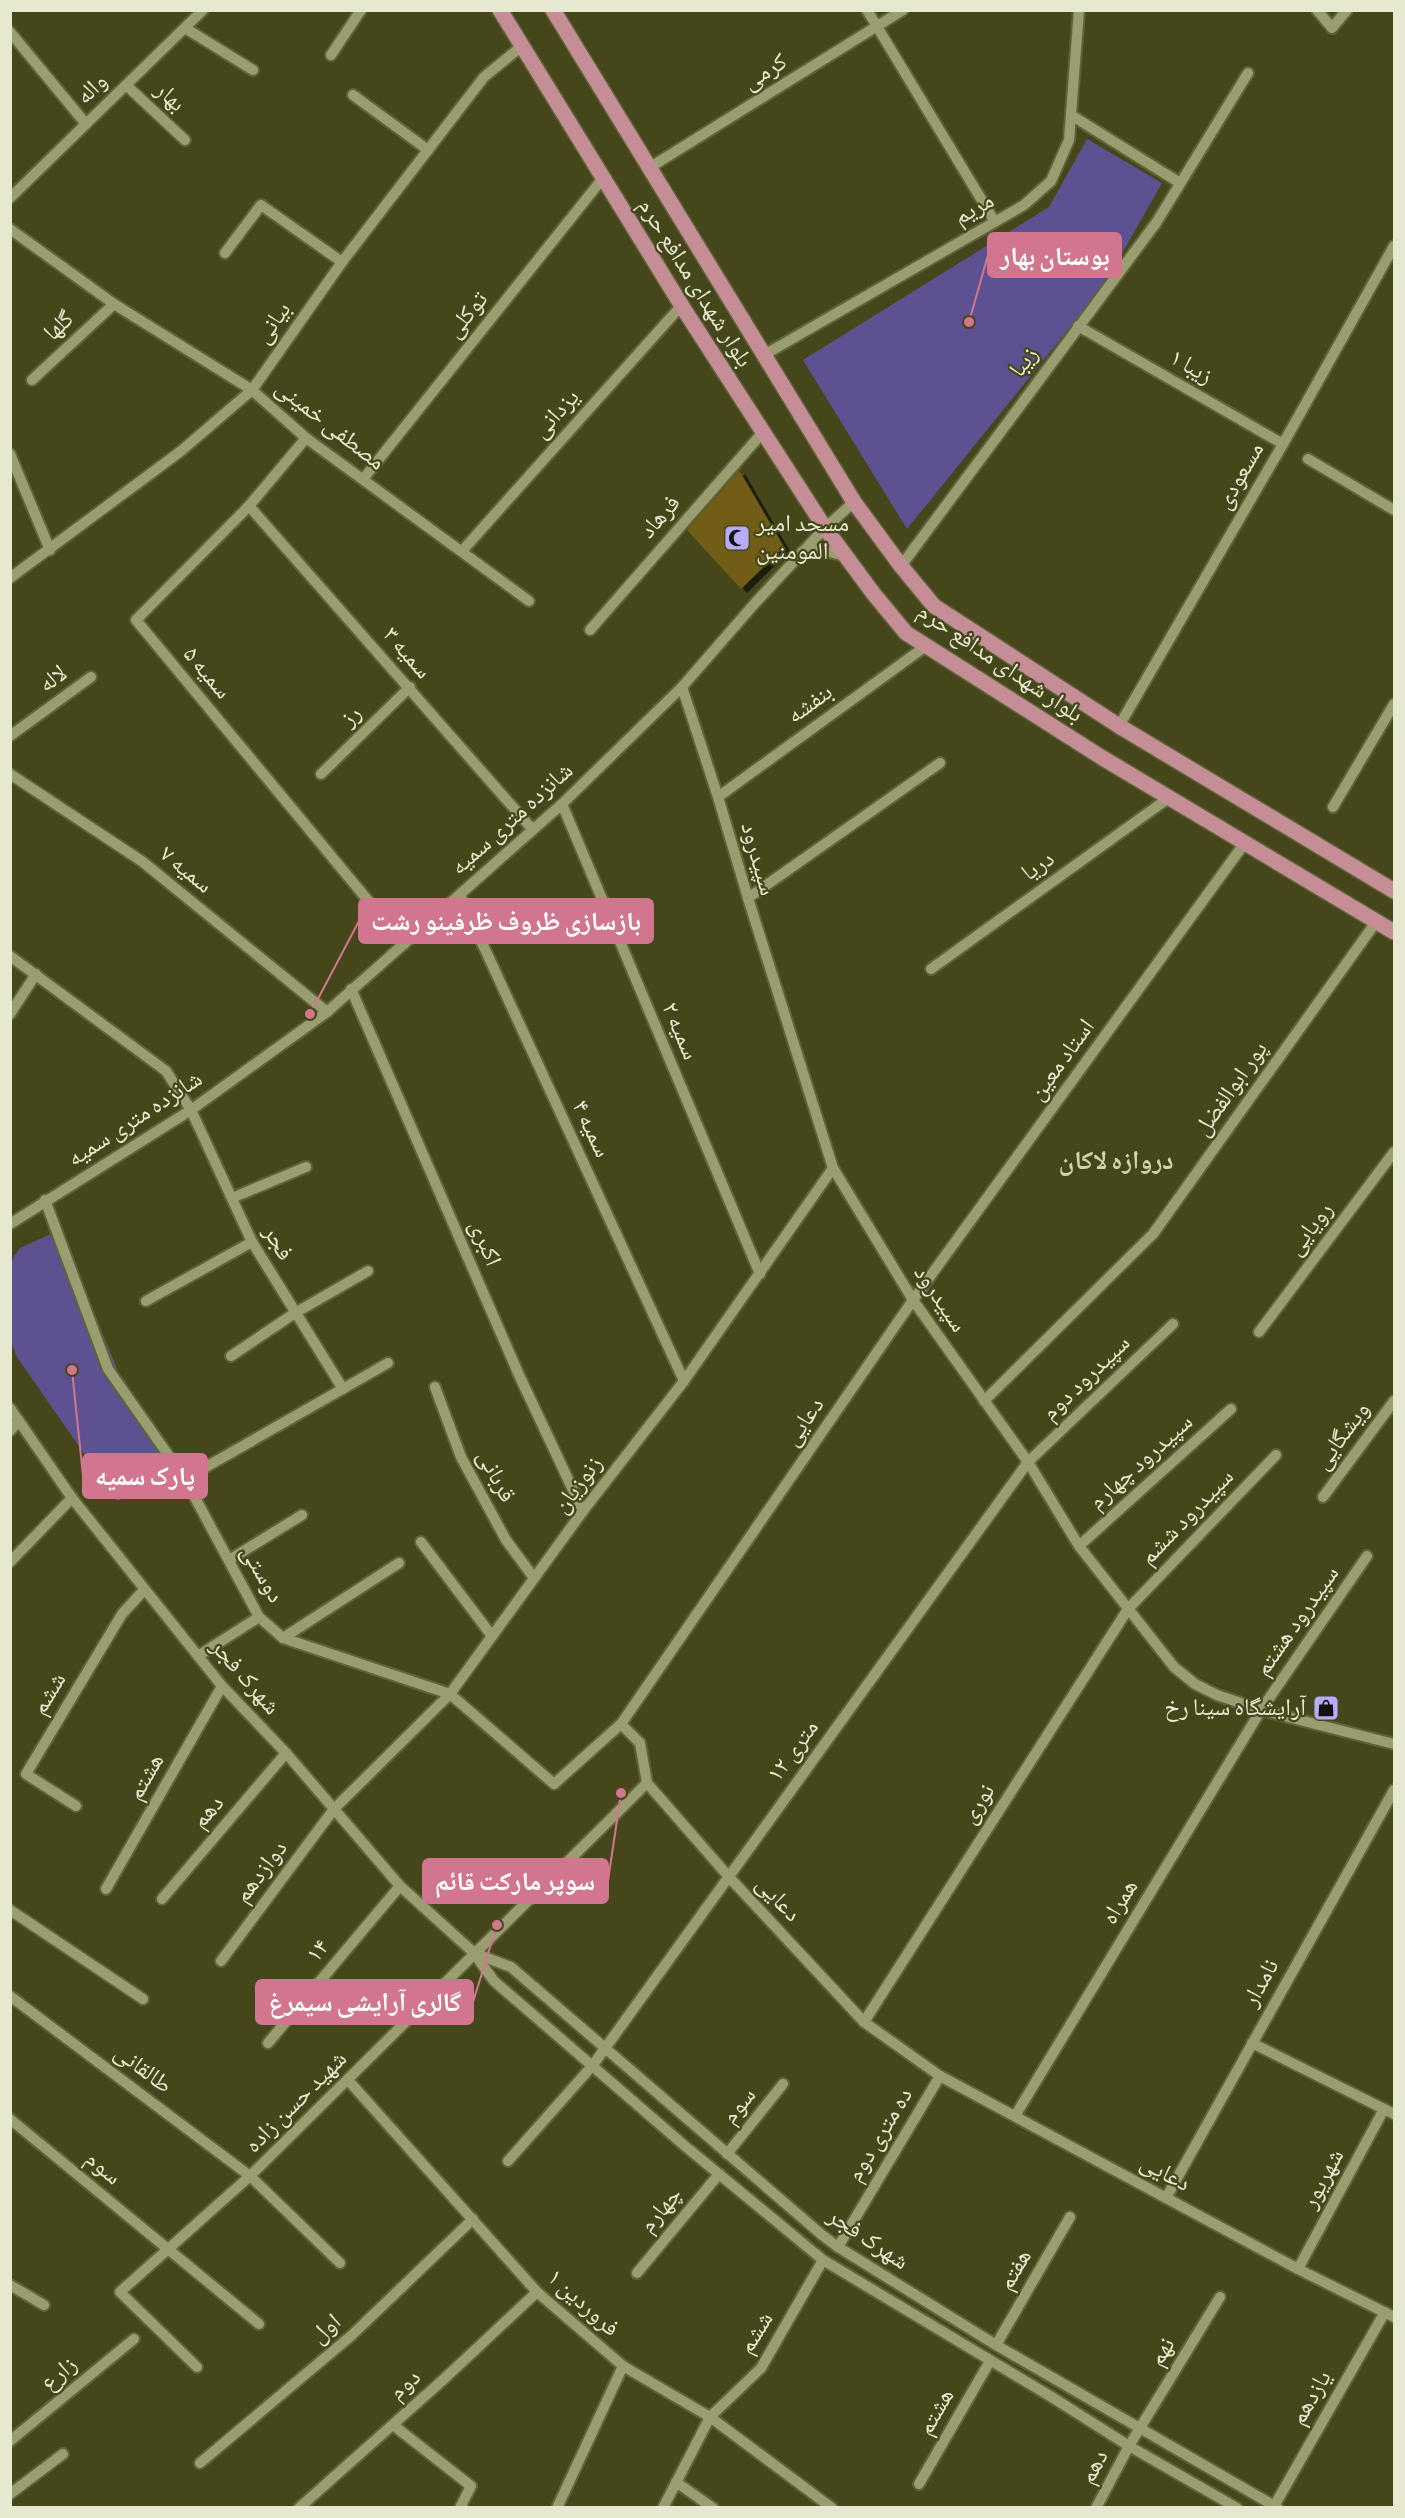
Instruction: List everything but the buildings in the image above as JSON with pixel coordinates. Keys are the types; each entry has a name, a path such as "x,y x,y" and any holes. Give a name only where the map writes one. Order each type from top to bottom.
{"main road":[{"name":"بلوار شهدای مدافع حرم","path":"500,10 681,306 825,528 844,556 906,633 1101,757 1395,933"},
{"name":"بلوار شهدای مدافع حرم","path":"553,10 854,502 934,606 1119,726 1395,891"}],"street":[{"name":"واله","path":"10,198 203,10"},
{"path":"331,54 361,10"},
{"path":"867,10 995,222"},
{"name":"کرمی","path":"649,168 903,10"},
{"name":"مریم","path":"764,356 1024,205 1051,181 1069,140 1079,10"},
{"path":"1317,10 1332,28 1347,10"},
{"path":"185,28 253,70"},
{"path":"10,32 86,124"},
{"name":"بیانی","path":"10,578 181,452 252,390 342,262 484,77 522,46"},
{"name":"زیبا","path":"901,566 1156,222 1248,73"},
{"name":"بهار","path":"126,85 185,140"},
{"path":"353,95 428,150"},
{"path":"1071,115 1180,183"},
{"name":"توکلی","path":"364,478 603,178"},
{"path":"225,253 261,205 342,262"},
{"name":"مصطفی خمینی","path":"10,229 114,304 252,390 306,438 364,478 529,601"},
{"name":"مسعودی","path":"1119,726 1395,246"},
{"name":"گلها","path":"32,380 114,304"},
{"name":"یزدانی","path":"462,551 681,306"},
{"name":"زیبا ۱","path":"1078,326 1283,444"},
{"name":"فرهاد","path":"590,630 763,432"},
{"name":"سمیه ۵","path":"306,438 249,506 136,620 404,944"},
{"path":"10,454 50,550"},
{"path":"1308,459 1395,510"},
{"name":"شانزده متری سمیه","path":"10,1224 191,1110 327,1012 562,804 682,687 802,552 854,502"},
{"name":"سمیه ۳","path":"249,506 533,830"},
{"path":"802,552 821,550 844,556"},
{"name":"بنفشه","path":"718,797 926,646"},
{"name":"لاله","path":"10,736 91,678"},
{"name":"رز","path":"321,774 410,687"},
{"name":"سپیدرود","path":"682,687 833,1168 913,1300 1028,1462 1079,1546 1174,1667 1195,1684 1217,1695 1261,1710 1395,1744"},
{"path":"1333,807 1395,704"},
{"path":"748,898 939,763"},
{"name":"سمیه ۷","path":"10,774 143,862 327,1012"},
{"name":"دریا","path":"932,969 1170,797"},
{"name":"سمیه ۲","path":"562,804 760,1274"},
{"name":"استاد معین","path":"913,1300 1244,844"},
{"name":"سمیه ۴","path":"460,895 684,1381"},
{"name":"پور ابوالفضل","path":"984,1401 1154,1234 1376,922"},
{"name":"فجر","path":"10,956 166,1071 191,1110 252,1242 343,1389"},
{"path":"10,1014 36,974"},
{"name":"اکبری","path":"351,989 514,1364 583,1511"},
{"name":"رویایی","path":"1259,1332 1395,1152"},
{"path":"232,1198 306,1167"},
{"name":"زنوزیان","path":"334,1809 450,1694 583,1511 684,1381 833,1168"},
{"name":"دوستی","path":"45,1200 108,1369 185,1479 259,1617 283,1638 450,1694 554,1784 621,1724"},
{"path":"146,1301 252,1242"},
{"path":"231,1356 295,1313 368,1271"},
{"name":"دعایی","path":"621,1724 913,1300"},
{"name":"سپیدرود دوم","path":"1028,1462 1173,1324"},
{"path":"185,1479 388,1363"},
{"name":"قربانی","path":"435,1387 461,1457 506,1540 534,1578"},
{"name":"ویشگایی","path":"1323,1497 1395,1401"},
{"name":"شهرک فجر","path":"10,1408 72,1497 222,1686 286,1754 400,1886 473,1952 494,1981 823,2260 1129,2446 1237,2508"},
{"name":"سپیدرود چهارم","path":"1079,1546 1231,1409"},
{"path":"10,1431 19,1421"},
{"name":"سپیدرود ششم","path":"1128,1609 1276,1455"},
{"name":"۱۲ متری","path":"593,2065 1028,1462"},
{"path":"10,1562 72,1497"},
{"path":"229,1560 302,1515"},
{"path":"421,1542 492,1636"},
{"name":"سپیدرود هشتم","path":"1261,1710 1367,1556"},
{"path":"283,1638 399,1563"},
{"name":"ششم","path":"75,1806 26,1774 122,1614 144,1590"},
{"name":"نوری","path":"864,2022 1128,1609"},
{"path":"198,1656 259,1617"},
{"name":"هشتم","path":"106,1889 222,1686"},
{"name":"همراه","path":"1015,2116 1261,1710"},
{"path":"621,1724 640,1743 647,1783"},
{"name":"دهم","path":"162,1899 286,1754"},
{"name":"دعایی","path":"647,1783 729,1876 864,2022 940,2076 1298,2269 1390,2315"},
{"name":"شهید حسن زاده","path":"198,2367 120,2292 250,2176 473,1952 647,1783"},
{"name":"نامدار","path":"1166,2198 1395,1790"},
{"name":"دوازدهم","path":"221,1961 334,1809"},
{"name":"۱۴","path":"268,2043 400,1886"},
{"path":"11,1914 142,1999"},
{"name":"شهرک فجر","path":"473,1952 511,1967 838,2247 996,2345 1275,2507"},
{"name":"طالقانی","path":"10,1996 250,2176 340,2263"},
{"path":"1252,2043 1389,2112"},
{"path":"508,2161 593,2065"},
{"name":"ده متری دوم","path":"838,2247 940,2076"},
{"name":"فروردین ۱","path":"348,2080 537,2292 623,2366 710,2417 832,2508"},
{"name":"سوم","path":"728,2154 783,2084"},
{"name":"شهریور","path":"1298,2269 1389,2112"},
{"name":"سوم","path":"10,2119 259,2324"},
{"name":"چهارم","path":"637,2273 719,2174"},
{"name":"هفتم","path":"996,2345 1070,2217"},
{"name":"اول","path":"200,2463 352,2335 474,2219"},
{"name":"ششم","path":"663,2508 710,2417 761,2368 823,2260"},
{"path":"10,2285 44,2305"},
{"name":"دوم","path":"299,2508 537,2292"},
{"name":"نهم","path":"1129,2446 1220,2296"},
{"name":"یازدهم","path":"1275,2507 1390,2315"},
{"name":"زارع","path":"10,2441 134,2339"},
{"name":"هشتم","path":"919,2484 990,2361"},
{"path":"557,2508 623,2366"},
{"path":"393,2425 471,2486 460,2508"},
{"name":"دهم","path":"1096,2508 1129,2446"},
{"path":"10,2494 63,2454"},
{"path":"676,2482 713,2508"}],"shaded area":[{"path":"1087,139 1162,183 1104,285 907,529 803,360 1049,207"},
{"path":"53,1233 72,1260 123,1383 174,1473 117,1501 17,1357 11,1342 10,1263 20,1248"}],"place":[{"name":"بوستان بهار","path":"969,322"},
{"name":"مسحد امیر المومنین","path":"737,538"},
{"name":"بازسازی ظروف ظرفینو رشت","path":"310,1014"},
{"name":"پارک سمیه","path":"72,1370"},
{"name":"آرایشگاه سینا رخ","path":"1326,1708"},
{"name":"سوپر مارکت قائم","path":"621,1793"},
{"name":"گالری آرایشی سیمرغ","path":"497,1925"}],"district":[{"name":"دروازه لاکان","path":"1116,1161"}]}
